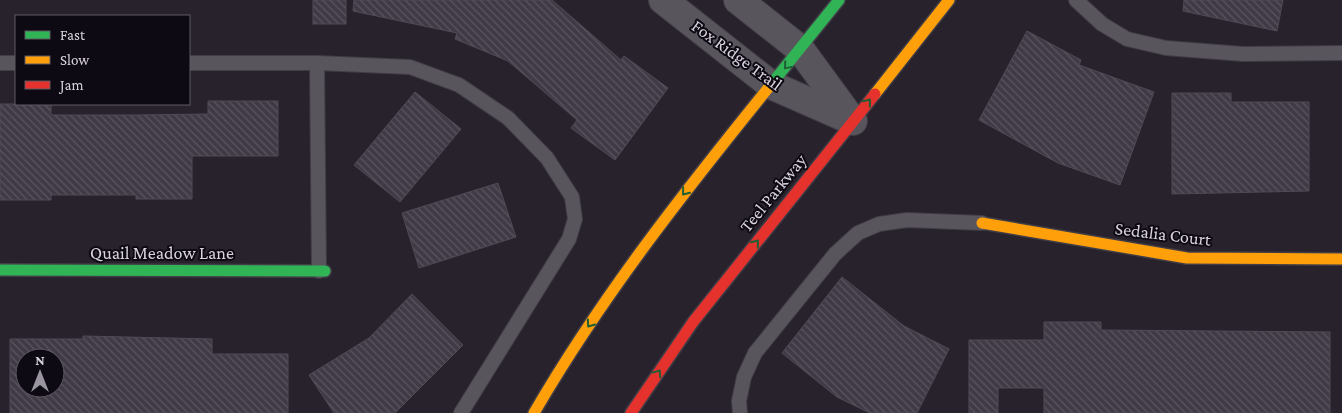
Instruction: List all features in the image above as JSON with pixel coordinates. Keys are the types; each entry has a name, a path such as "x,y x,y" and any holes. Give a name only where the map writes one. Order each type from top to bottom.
{"main road":[{"path":"534,413 556,372 666,215 839,0"},
{"name":"Teel Parkway","path":"631,413 693,322 949,0"},
{"name":"Sedalia Court","path":"982,223 1187,258 1342,260"},
{"name":"Quail Meadow Lane","path":"0,270 322,271"}],"street":[{"name":"Fox Ridge Trail","path":"663,0 771,85 853,121"},
{"path":"738,0 800,49 853,121"}],"lane":[{"path":"1076,0 1102,24 1127,39 1166,48 1243,54 1342,53"},
{"path":"0,63 15,63"},
{"path":"190,63 317,63 410,67 459,85 508,118 547,158 572,197 574,219 569,239 462,413"},
{"path":"317,63 322,271"},
{"path":"740,413 739,401 744,377 755,353 835,254 858,232 879,224 907,220 982,223"}],"building":[{"path":"313,0 346,0 346,24 313,24"},
{"path":"354,0 552,0 621,60 624,56 668,88 615,160 571,128 577,120 508,61 455,39 457,33 353,11"},
{"path":"1184,0 1283,0 1277,31 1183,11"},
{"path":"1027,31 1081,60 1079,65 1154,92 1120,185 1058,163 979,120"},
{"path":"415,92 461,129 400,202 354,165"},
{"path":"1172,93 1231,93 1231,102 1309,102 1309,191 1172,194"},
{"path":"208,101 278,101 278,156 192,156 192,199 136,199 136,195 51,195 51,200 0,200 0,104 51,105 51,115 208,114"},
{"path":"498,183 516,237 419,268 402,213"},
{"path":"842,277 904,326 949,349 917,413 870,413 837,397 782,353"},
{"path":"412,294 463,345 395,413 334,413 309,375 369,338"},
{"path":"1044,322 1101,322 1101,330 1330,332 1330,413 1044,413 1044,388 998,388 998,413 969,413 969,340 1044,340"},
{"path":"83,336 212,339 212,354 288,354 288,413 10,413 10,339 83,339"}],"traffic: fast":[{"path":"769,87 839,0"},
{"path":"0,270 325,271"}],"traffic: slow":[{"path":"875,94 949,0"},
{"path":"534,413 587,327 616,286 675,205 769,87"},
{"path":"982,223 1187,258 1342,259"}],"traffic: jam":[{"path":"631,413 693,322 875,94"}]}
